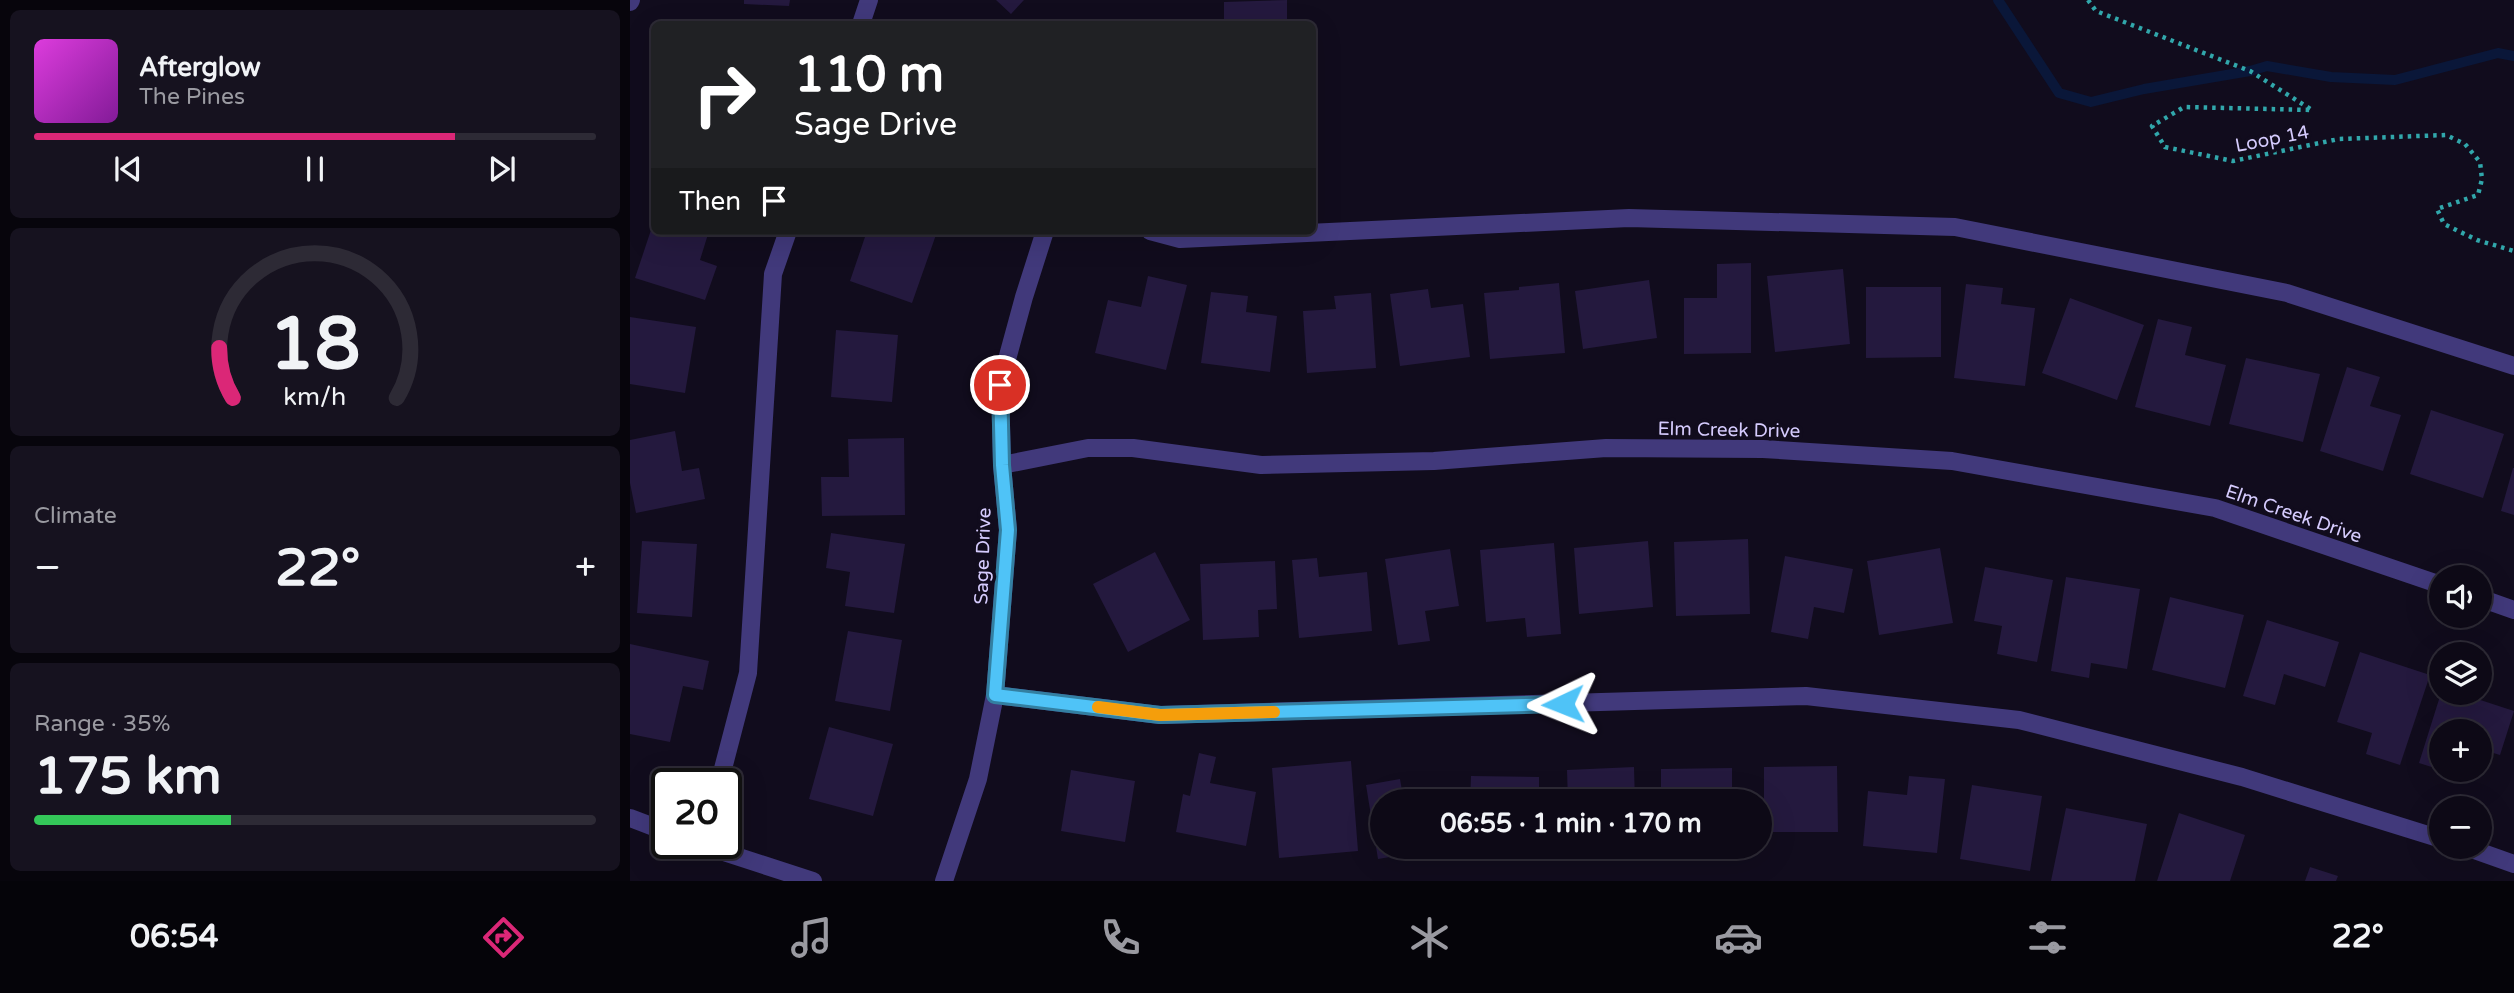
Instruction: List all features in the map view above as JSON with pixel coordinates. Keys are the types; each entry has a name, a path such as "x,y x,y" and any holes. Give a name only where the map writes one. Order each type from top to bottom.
{"street":[{"path":"861,21 869,0"},
{"path":"1316,233 1629,218 1955,227 2287,293 2514,366"},
{"path":"723,768 748,673 773,274 787,235"},
{"name":"Sage Drive","path":"944,881 978,779 995,695 1008,530 1002,465 1000,385 1044,235"},
{"path":"1165,235 1180,239 1266,235"},
{"name":"Elm Creek Drive","path":"1002,465 1088,449 1133,448 1261,465 1434,461 1606,449 1763,449 1952,461 2215,508 2429,581"},
{"path":"2492,602 2514,610"},
{"path":"995,695 1160,715 1806,696 2019,720 2242,777 2429,835"},
{"path":"630,818 651,826"},
{"path":"2492,856 2514,864"},
{"path":"742,858 813,881"}],"path":[{"name":"Loop 14","path":"2088,0 2096,10 2250,71 2312,110 2184,107 2152,126 2165,147 2233,161 2339,139 2446,135 2465,144 2480,162 2482,179 2478,195 2437,209 2444,224 2477,240 2514,251"}],"building":[{"path":"744,0 790,0 789,6 744,4"},
{"path":"996,0 1024,0 1011,14"},
{"path":"1287,0 1287,21 1224,21 1224,2"},
{"path":"651,230 651,235 708,235 700,260 717,266 705,300 635,278"},
{"path":"866,235 936,235 912,303 850,281"},
{"path":"1751,263 1751,353 1684,354 1684,298 1717,298 1717,264"},
{"path":"1843,269 1850,344 1775,352 1767,276"},
{"path":"1148,276 1187,285 1166,370 1095,353 1108,300 1141,307"},
{"path":"1649,280 1657,338 1583,349 1575,291"},
{"path":"1559,283 1565,353 1490,359 1484,293"},
{"path":"1966,284 2003,288 2001,304 2035,308 2025,386 1954,378"},
{"path":"1866,287 1941,287 1941,357 1866,358"},
{"path":"1428,289 1431,308 1463,304 1470,357 1400,366 1390,294"},
{"path":"1211,292 1248,296 1246,312 1277,316 1270,372 1201,363"},
{"path":"1371,293 1376,368 1307,373 1303,311 1336,309 1334,296"},
{"path":"2070,298 2144,325 2117,400 2042,373"},
{"path":"630,317 696,327 685,393 630,384"},
{"path":"2158,319 2192,327 2185,355 2226,365 2210,426 2135,407"},
{"path":"836,330 898,335 892,402 831,397"},
{"path":"2246,358 2320,374 2303,442 2229,424"},
{"path":"2347,367 2380,377 2370,406 2401,415 2383,471 2320,451"},
{"path":"2431,410 2504,434 2483,498 2410,474"},
{"path":"675,431 682,471 699,468 705,499 636,513 630,483 630,440"},
{"path":"904,438 905,515 822,516 821,477 849,477 848,439"},
{"path":"2514,468 2514,515 2501,511"},
{"path":"831,533 905,544 894,613 845,606 850,572 826,568"},
{"path":"1748,539 1750,614 1676,616 1674,542"},
{"path":"642,541 697,544 692,617 637,613"},
{"path":"1648,541 1653,607 1579,614 1574,548"},
{"path":"1554,543 1561,634 1527,637 1525,618 1486,622 1480,550"},
{"path":"1940,548 1953,623 1879,635 1867,561"},
{"path":"1450,549 1459,606 1425,611 1430,641 1398,645 1385,559"},
{"path":"1155,552 1190,620 1128,652 1093,584"},
{"path":"1785,556 1853,569 1844,613 1814,607 1808,639 1771,632"},
{"path":"1317,558 1319,577 1367,572 1372,631 1299,638 1292,560"},
{"path":"1275,561 1277,609 1258,610 1259,637 1203,640 1200,564"},
{"path":"1985,567 2053,580 2037,662 1997,654 2002,626 1974,621"},
{"path":"2066,577 2140,589 2127,669 2091,663 2089,678 2051,671"},
{"path":"2170,597 2244,615 2225,688 2152,670"},
{"path":"2267,620 2339,642 2325,687 2284,674 2275,705 2243,696"},
{"path":"848,631 902,640 890,711 835,701"},
{"path":"630,644 709,661 703,690 683,686 670,742 630,734"},
{"path":"2360,652 2429,675 2400,765 2366,754 2372,733 2337,722"},
{"path":"2492,704 2514,711 2500,755 2492,753 2492,719 2433,719 2437,705"},
{"path":"829,727 893,744 873,816 809,799"},
{"path":"2429,731 2429,766 2419,763"},
{"path":"1199,753 1216,757 1210,783 1256,792 1246,846 1176,832 1183,794 1190,796"},
{"path":"1351,761 1358,851 1279,858 1272,768"},
{"path":"1837,766 1838,832 1772,832 1772,789 1764,789 1764,767"},
{"path":"1634,767 1635,789 1568,789 1567,770"},
{"path":"1732,768 1732,789 1661,789 1661,769"},
{"path":"1071,770 1135,781 1125,842 1061,831"},
{"path":"1471,776 1539,777 1539,789 1470,789"},
{"path":"1909,776 1945,779 1937,853 1863,846 1868,791 1907,795"},
{"path":"1400,779 1402,789 1370,789 1370,810 1366,785"},
{"path":"1972,785 2042,796 2030,871 1960,859"},
{"path":"2066,808 2147,824 2135,881 2051,881"},
{"path":"2179,813 2245,835 2230,881 2157,881"},
{"path":"2310,867 2338,876 2336,881 2305,881"}],"waterway":[{"path":"1998,0 2059,93 2091,102 2144,89 2267,66 2331,77 2395,80 2498,53 2514,56"}],"slow traffic":[{"path":"1098,707 1160,715 1274,712"}],"route":[{"path":"1000,385 1002,465 1008,530 995,695 1160,715 1563,704"}]}
